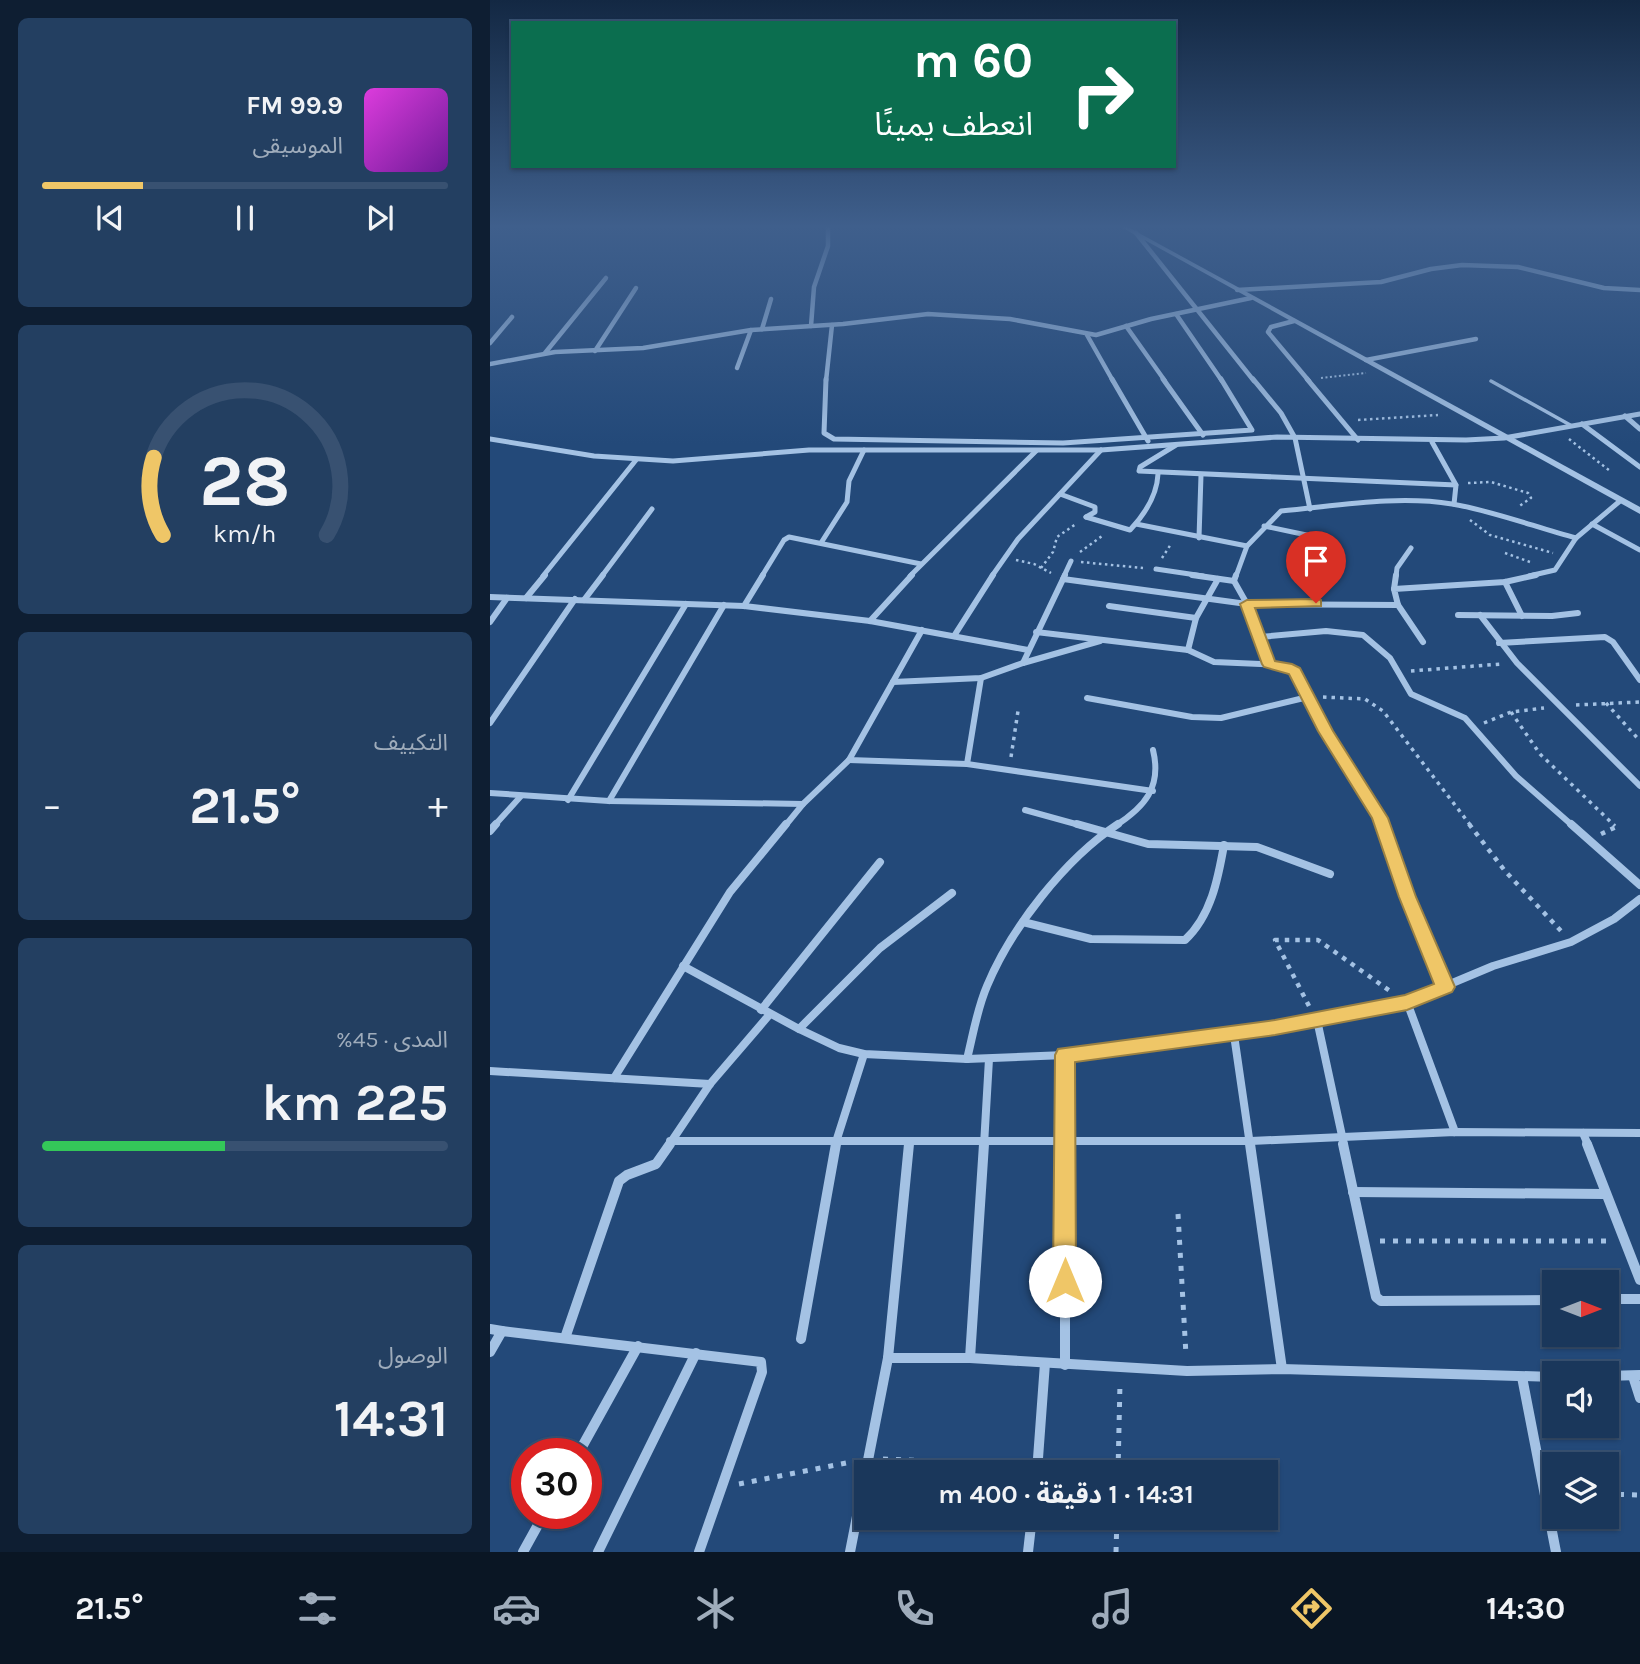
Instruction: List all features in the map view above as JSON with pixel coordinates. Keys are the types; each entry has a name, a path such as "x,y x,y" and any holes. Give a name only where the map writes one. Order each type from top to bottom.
{"street":[{"path":"545,354 589,299"},
{"path":"595,351 629,299"},
{"path":"762,329 771,299"},
{"path":"811,326 813,299"},
{"path":"1188,299 1273,401 1295,438 1306,478 1310,509"},
{"path":"490,364 545,354 643,348 751,330 832,325 905,315 950,314 1023,321 1087,335 1101,335 1176,314 1244,299"},
{"path":"1254,299 1640,511"},
{"path":"832,325 824,391 824,433 828,437 1063,443 1245,432 1252,428 1225,383 1176,314"},
{"path":"490,343 512,317"},
{"path":"1294,321 1267,331 1358,440"},
{"path":"1126,327 1203,435"},
{"path":"737,368 751,330"},
{"path":"1087,335 1151,446"},
{"path":"1366,359 1476,339"},
{"path":"490,439 566,453 673,461 766,453 864,450 1101,450 1295,438 1432,442 1504,438 1640,414"},
{"path":"1625,416 1640,429"},
{"path":"1633,423 1640,422"},
{"path":"1581,424 1640,467"},
{"path":"1432,442 1456,485 1454,504"},
{"path":"1177,444 1139,470 1158,474 1456,485"},
{"path":"821,543 848,502 849,481 864,450"},
{"path":"954,636 1004,557 1101,450"},
{"path":"870,621 921,564 1036,451"},
{"path":"526,598 636,460"},
{"path":"1086,517 1128,530 1136,524 1155,495 1159,484 1158,474"},
{"path":"1199,538 1200,475"},
{"path":"1060,494 1095,507 1095,512 1086,517"},
{"path":"1269,664 1247,604 1234,581 1247,546 1280,512 1399,500 1454,504 1576,538"},
{"path":"1394,589 1505,582 1555,570 1576,538 1620,500"},
{"path":"584,600 652,509"},
{"path":"1136,524 1247,546"},
{"path":"1592,524 1640,550"},
{"path":"1264,526 1316,537"},
{"path":"744,606 786,538 921,564"},
{"path":"1411,548 1397,568 1394,589 1398,605 1423,642"},
{"path":"1023,663 1071,561"},
{"path":"1156,569 1234,581"},
{"path":"1063,579 1247,604 1398,605"},
{"path":"1188,650 1196,618 1219,579"},
{"path":"1505,582 1522,616"},
{"path":"490,597 744,606 870,621 1028,650"},
{"path":"490,622 507,598"},
{"path":"490,723 575,599"},
{"path":"568,800 686,604"},
{"path":"609,801 724,606"},
{"path":"1109,606 1196,618"},
{"path":"1458,615 1578,613"},
{"path":"1480,615 1517,663 1640,786"},
{"path":"614,1078 736,883 803,804 849,760 922,630"},
{"path":"1260,637 1326,631 1355,633 1383,650 1401,672 1411,694 1465,718 1516,776 1640,885"},
{"path":"1036,632 1188,650 1214,662 1269,664 1292,668 1325,731 1380,818 1407,897 1445,987"},
{"path":"1499,643 1605,638 1613,642 1640,680"},
{"path":"893,682 981,678 1103,640"},
{"path":"967,764 981,678"},
{"path":"1087,698 1192,717 1222,718 1308,697"},
{"path":"967,1059 987,986 1023,922 1058,880 1105,832 1141,807 1153,791 1157,771 1153,750"},
{"path":"849,760 967,764 1153,791"},
{"path":"490,793 568,800 803,804"},
{"path":"490,831 521,796"},
{"path":"1025,810 1160,845 1224,845 1269,850 1330,874"},
{"path":"1023,922 1091,939 1185,940 1196,929 1216,886 1224,845"},
{"path":"565,1338 619,1181 630,1172 656,1164 710,1084 880,862"},
{"path":"799,1029 880,948 952,893"},
{"path":"683,966 799,1029 839,1048 864,1054 967,1059 1065,1055 1234,1035 1407,1002 1493,966 1571,942 1614,919 1640,899"},
{"path":"1407,1002 1455,1132"},
{"path":"1317,1020 1375,1295 1381,1301 1542,1300"},
{"path":"1234,1035 1282,1369"},
{"path":"801,1339 835,1142 864,1054"},
{"path":"1065,1055 1065,1365"},
{"path":"970,1358 989,1059"},
{"path":"490,1071 710,1084"},
{"path":"670,1141 909,1142 985,1139 1251,1142 1455,1132 1640,1133"},
{"path":"1583,1133 1604,1194 1640,1280"},
{"path":"850,1552 888,1358 909,1142"},
{"path":"1353,1192 1604,1194"},
{"path":"1619,1299 1640,1299"},
{"path":"490,1352 496,1330 756,1360 762,1364 762,1372 719,1488 699,1552"},
{"path":"587,1438 638,1346"},
{"path":"597,1552 696,1353"},
{"path":"888,1358 970,1358 1187,1371 1282,1369 1542,1377"},
{"path":"1038,1460 1045,1363"},
{"path":"1619,1376 1637,1375 1640,1398"},
{"path":"1522,1377 1556,1552"},
{"path":"523,1552 536,1529"},
{"path":"1028,1552 1031,1530"}],"lane":[{"path":"1491,381 1572,426"}],"path":[{"path":"1309,380 1385,371"},
{"path":"1343,421 1461,413"},
{"path":"1557,428 1610,471"},
{"path":"1456,485 1491,482 1523,490 1531,495 1504,517"},
{"path":"1454,504 1471,522 1490,535 1565,556"},
{"path":"1041,568 1053,552 1057,537 1086,517"},
{"path":"1071,561 1115,526"},
{"path":"1071,561 1156,569 1178,533"},
{"path":"1004,557 1041,568 1063,579"},
{"path":"1401,672 1517,663"},
{"path":"1308,697 1364,699 1383,710 1505,871 1571,942"},
{"path":"1474,726 1511,712 1561,706 1640,702"},
{"path":"1606,704 1640,741"},
{"path":"1009,769 1018,711"},
{"path":"1511,712 1541,754 1616,827 1588,840"},
{"path":"1317,1020 1275,940 1318,940 1407,1002"},
{"path":"1178,1214 1187,1371"},
{"path":"1363,1241 1623,1241"},
{"path":"1118,1460 1120,1369"},
{"path":"719,1488 868,1459 885,1460"},
{"path":"1619,1494 1640,1495"},
{"path":"1116,1552 1117,1530"}],"route":[{"path":"1065,1281 1065,1055 1234,1035 1407,1002 1445,987 1407,897 1396,860 1373,804 1325,731 1295,671 1281,665 1269,664 1247,604 1316,603"}]}
